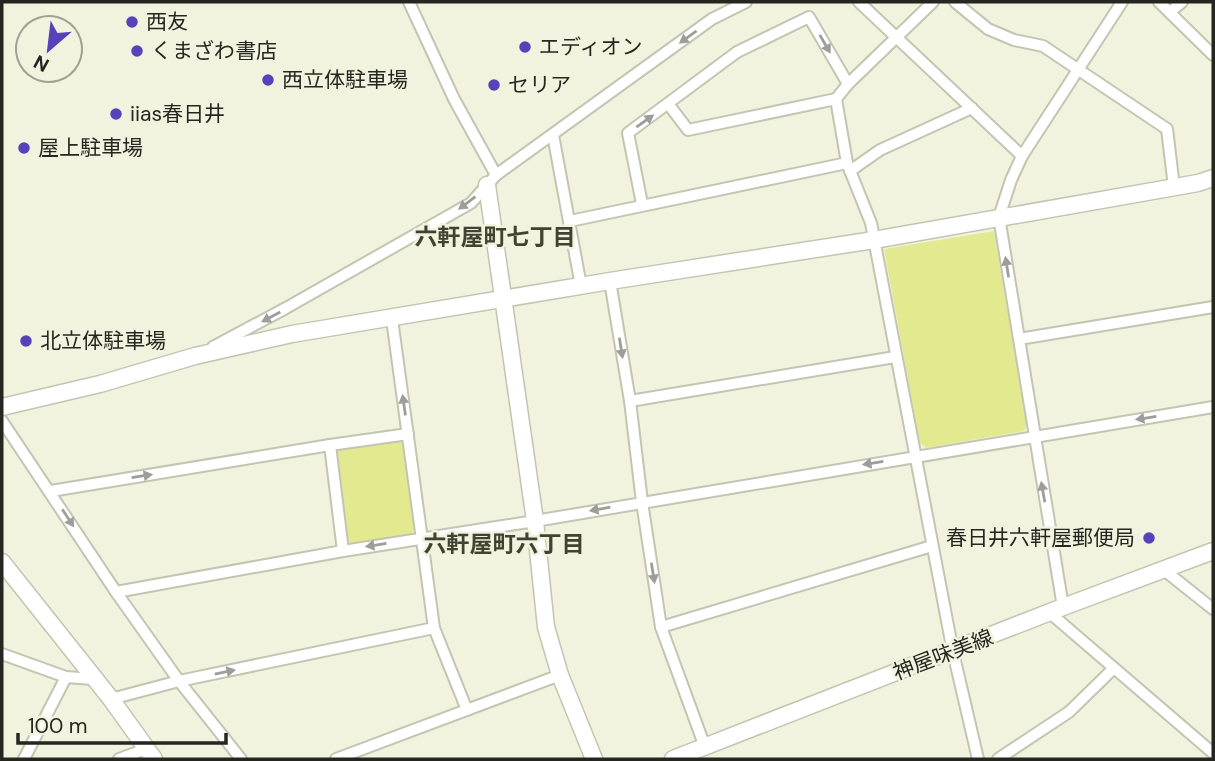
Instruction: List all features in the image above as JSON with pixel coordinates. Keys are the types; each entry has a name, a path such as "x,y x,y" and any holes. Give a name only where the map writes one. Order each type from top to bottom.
{"street":[{"path":"409,2 491,180 502,300 535,521 545,627 560,675 594,759"},
{"path":"195,356 286,309 471,203 491,180 712,19 746,2"},
{"path":"859,2 1023,156"},
{"path":"668,105 688,130 836,99 848,84 933,2"},
{"path":"956,2 988,29 1014,40 1043,46 1167,130 1174,187"},
{"path":"1122,2 1023,156 1011,180 999,217 1034,437 1057,610 1113,668 1213,753"},
{"path":"1159,2 1213,55"},
{"path":"1170,12 1182,2"},
{"path":"642,204 628,133 737,52 809,17 848,84"},
{"path":"836,99 849,167 871,223 953,652 978,759"},
{"path":"570,221 642,204 849,167 972,108"},
{"path":"553,135 581,286"},
{"path":"2,407 100,384 195,356 292,334 874,240 1213,178"},
{"path":"610,281 630,401 661,627 705,747"},
{"path":"1019,339 1213,307"},
{"path":"392,319 434,628 467,710"},
{"path":"630,401 895,357"},
{"path":"116,592 343,551 1213,407"},
{"path":"2,421 116,592 179,681 241,759"},
{"path":"51,491 330,444 408,434"},
{"path":"330,444 343,551"},
{"path":"661,627 932,546"},
{"name":"神屋味美線","path":"673,759 1213,551"},
{"path":"2,562 111,699 150,754 119,759"},
{"path":"1164,570 1213,609"},
{"path":"111,699 179,681 434,628"},
{"path":"2,654 66,677 93,679"},
{"path":"998,759 1069,712 1113,668"},
{"path":"336,759 560,675"},
{"path":"24,759 66,677"}],"green space":[{"path":"994,231 1027,426 1024,431 926,448 920,443 884,249"},
{"path":"399,439 403,444 415,527 411,535 353,544 347,540 336,454 341,447"}],"place":[{"name":"西友","path":"132,22"},
{"name":"エディオン","path":"525,47"},
{"name":"くまざわ書店","path":"137,51"},
{"name":"西立体駐車場","path":"268,80"},
{"name":"セリア","path":"494,85"},
{"name":"iias春日井","path":"116,114"},
{"name":"屋上駐車場","path":"24,148"},
{"name":"北立体駐車場","path":"26,341"},
{"name":"春日井六軒屋郵便局","path":"1149,538"}],"district":[{"name":"六軒屋町七丁目","path":"495,237"},
{"name":"六軒屋町六丁目","path":"504,544"}]}
